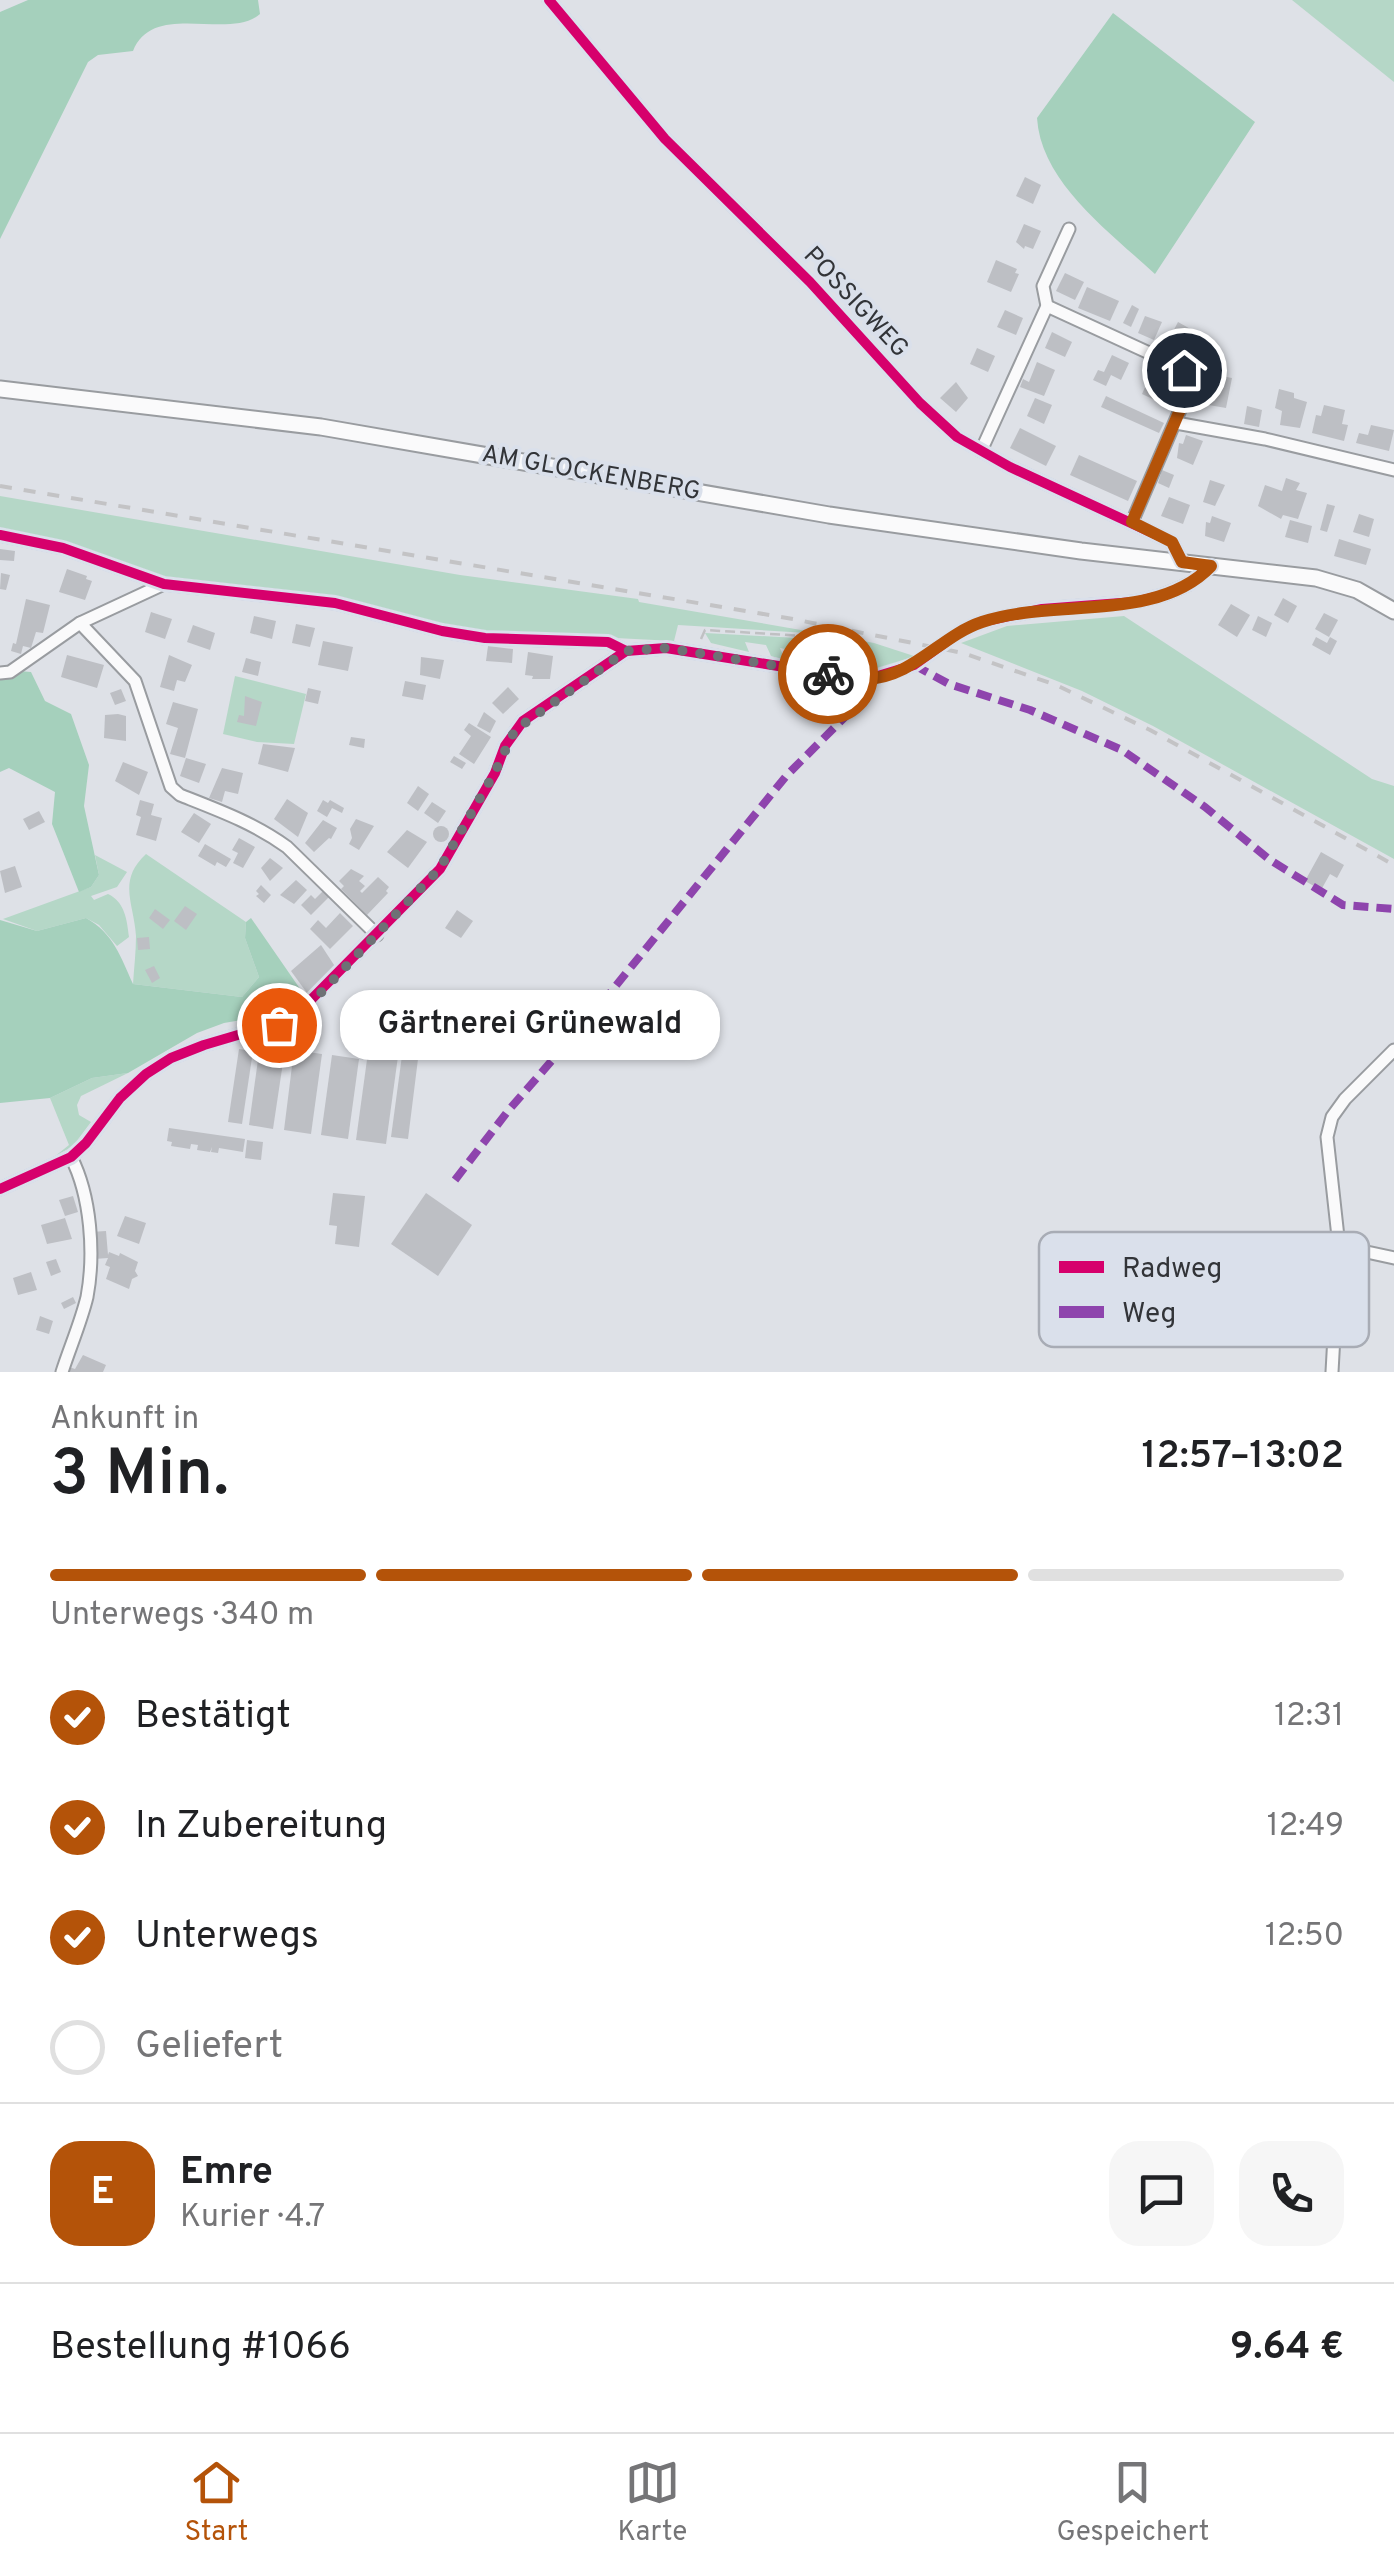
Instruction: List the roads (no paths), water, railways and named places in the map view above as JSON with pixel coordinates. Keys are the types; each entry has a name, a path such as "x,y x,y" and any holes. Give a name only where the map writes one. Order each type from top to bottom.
{"main road":[{"name":"AM GLOCKENBERG","path":"0,388 322,427 829,515 1316,578 1357,590 1394,611"}],"street":[{"name":"POSSIGWEG","path":"549,0 665,140 810,282 956,437 1172,542 1182,562"},
{"path":"980,451 1047,306 1043,286 1069,229"},
{"path":"1047,306 1184,370 1192,382 1132,522"},
{"path":"1176,424 1264,439 1394,470"},
{"path":"0,535 63,548 164,584 335,602 442,632 485,638 608,642 626,651 666,648 864,680 914,665 981,622 1042,609 1162,596 1189,584 1211,566"},
{"path":"0,673 10,672 80,623 164,584"},
{"path":"80,623 135,681 171,787 180,795 249,822 279,841 377,934"},
{"path":"0,1189 72,1158 120,1098 170,1058 292,1019 430,880 454,848 515,730 626,651"},
{"path":"1337,1232 1327,1158 1332,1118 1345,1099 1394,1050"},
{"path":"62,1372 86,1298 91,1264 83,1181 72,1158"},
{"path":"1369,1253 1394,1258"},
{"path":"1332,1372 1333,1347"}],"railway":[{"path":"0,486 793,619 963,653 1056,685 1150,730 1394,865"}],"place":[{"name":"Gärtnerei Grünewald","path":"279,1025"}]}
